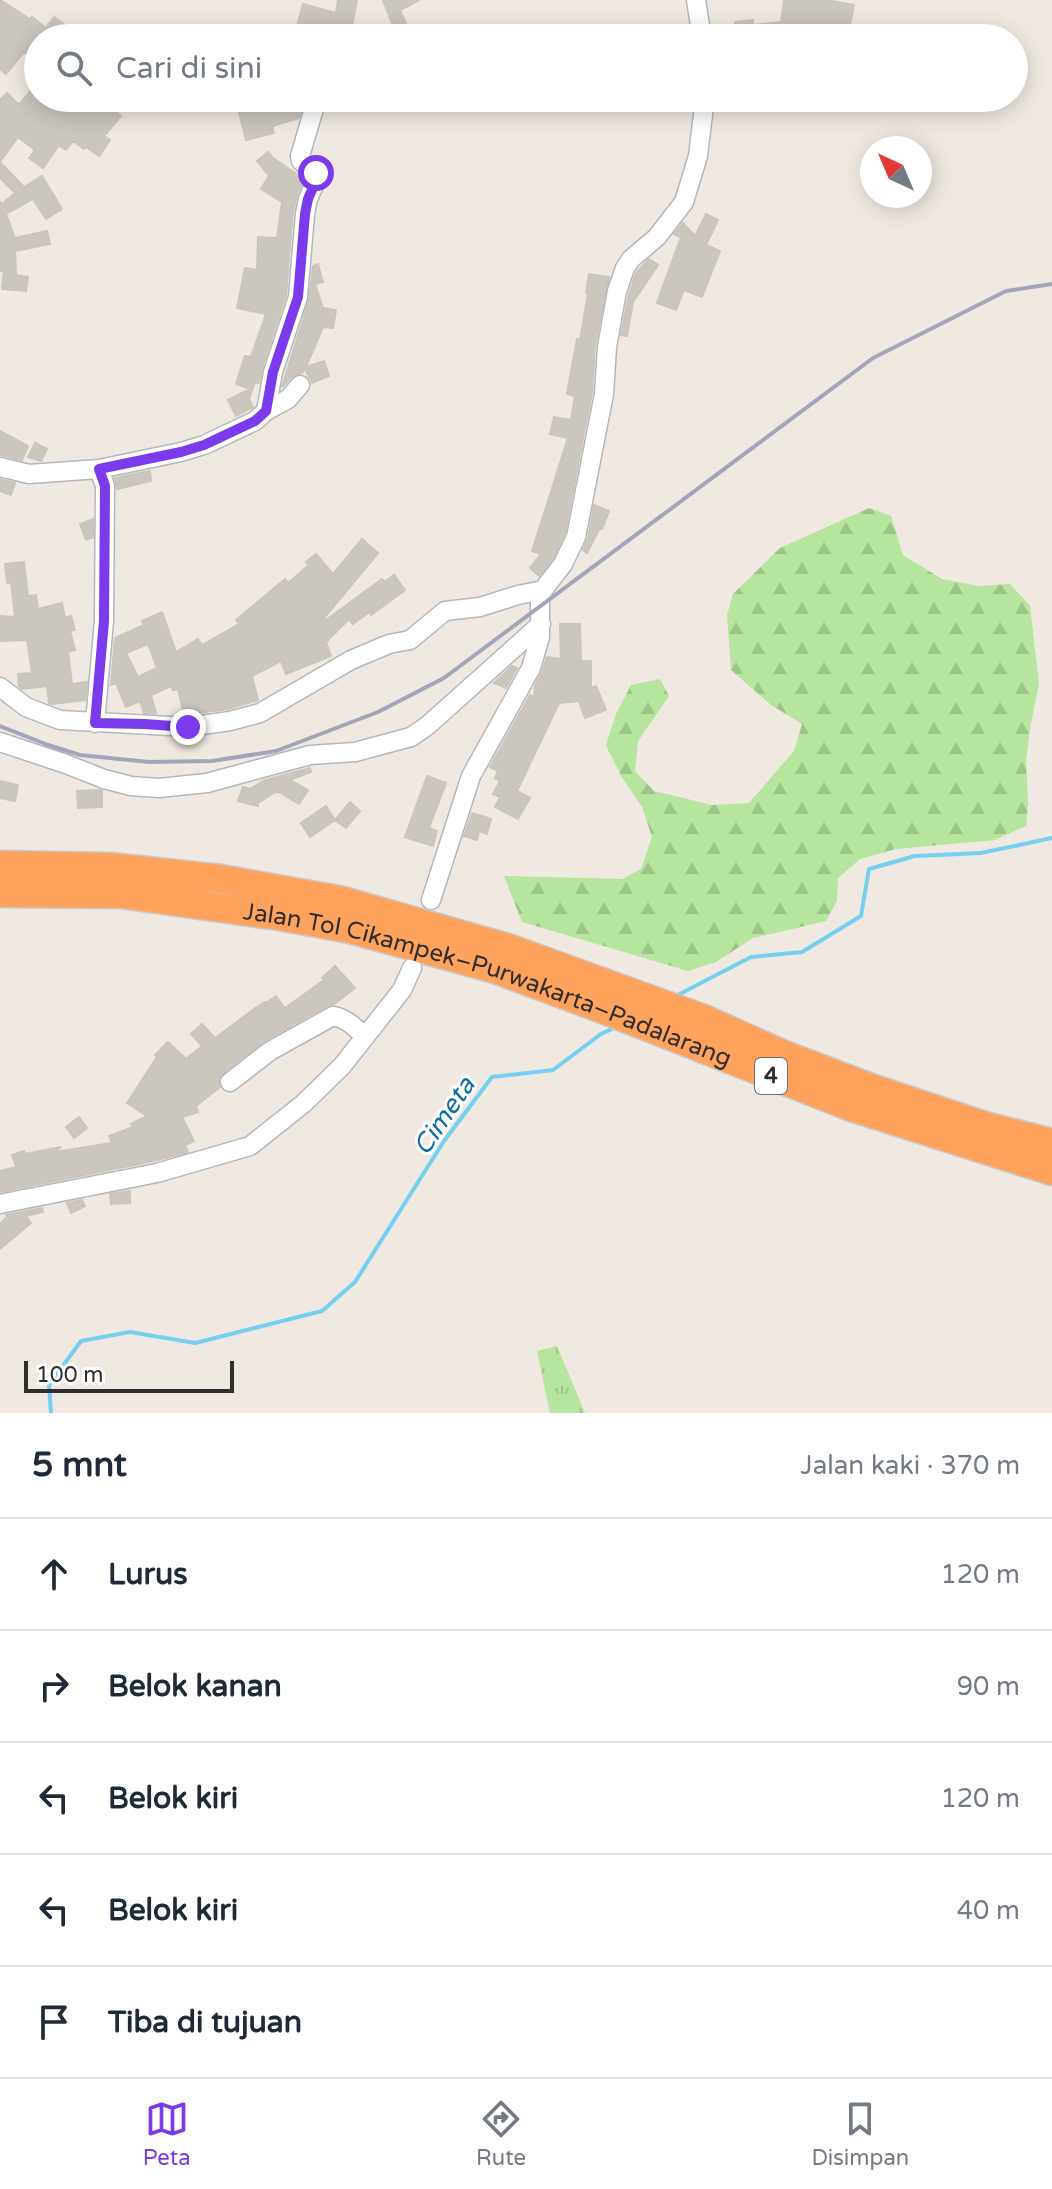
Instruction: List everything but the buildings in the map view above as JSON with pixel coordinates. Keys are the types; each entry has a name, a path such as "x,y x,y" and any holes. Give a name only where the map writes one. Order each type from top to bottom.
{"highway":[{"name":"Jalan Tol Cikampek–Purwakarta–Padalarang","path":"0,865 110,867 221,879 339,900 501,959 704,1019 782,1054 874,1089 985,1126 1052,1143"},
{"name":"Jalan Tol Cikampek–Purwakarta–Padalarang","path":"0,893 121,894 279,916 501,959 597,1007 854,1108 1052,1171"}],"street":[{"path":"696,0 700,24"},
{"path":"266,411 273,372 298,297 305,214 318,176 301,161 300,156 313,112"},
{"path":"431,900 471,776 531,668 540,637 540,597 563,564 576,537 604,394 607,347 617,291 631,259 657,237 684,202 698,156 703,112"},
{"path":"0,467 29,474 99,469 181,452 204,445 255,421 288,399 300,385"},
{"path":"95,723 104,621 105,486 99,469"},
{"path":"0,687 26,707 60,720 188,727 251,716 297,693 351,660 389,644 410,640 445,611 480,607 543,590"},
{"path":"0,742 104,779 131,786 159,788 207,783 310,755 355,752 411,737 427,726 541,624"},
{"path":"0,1204 157,1173 250,1146 328,1081 402,990 412,968"},
{"path":"230,1082 279,1045 333,1016 341,1017 365,1037"}],"green space":[{"path":"869,508 891,516 903,555 942,579 979,586 1010,584 1030,606 1039,684 1026,760 1026,826 995,840 896,849 860,859 838,878 837,901 826,921 753,938 716,962 688,971 522,922 504,876 622,879 641,869 652,837 642,807 621,776 606,745 616,714 631,685 660,679 669,696 638,741 635,771 654,791 712,805 749,803 794,751 802,724 771,705 731,670 727,615 733,594 780,548"},
{"path":"557,1346 585,1413 550,1413 537,1351"}],"waterway":[{"name":"Cimeta","path":"674,997 751,957 802,952 861,916 869,869 915,856 981,853 1052,838"},
{"name":"Cimeta","path":"51,1413 49,1385 81,1341 130,1332 195,1343 322,1311 355,1282 444,1141 492,1077 553,1070 601,1034 616,1027"}],"railway":[{"path":"0,726 80,755 149,762 212,761 276,751 378,712 444,678 873,358 1006,291 1052,284"}],"route":[{"path":"188,727 95,723 104,621 105,486 99,469 204,445 255,421 266,411 273,372 298,297 305,214 308,199 318,181 316,173"}]}
